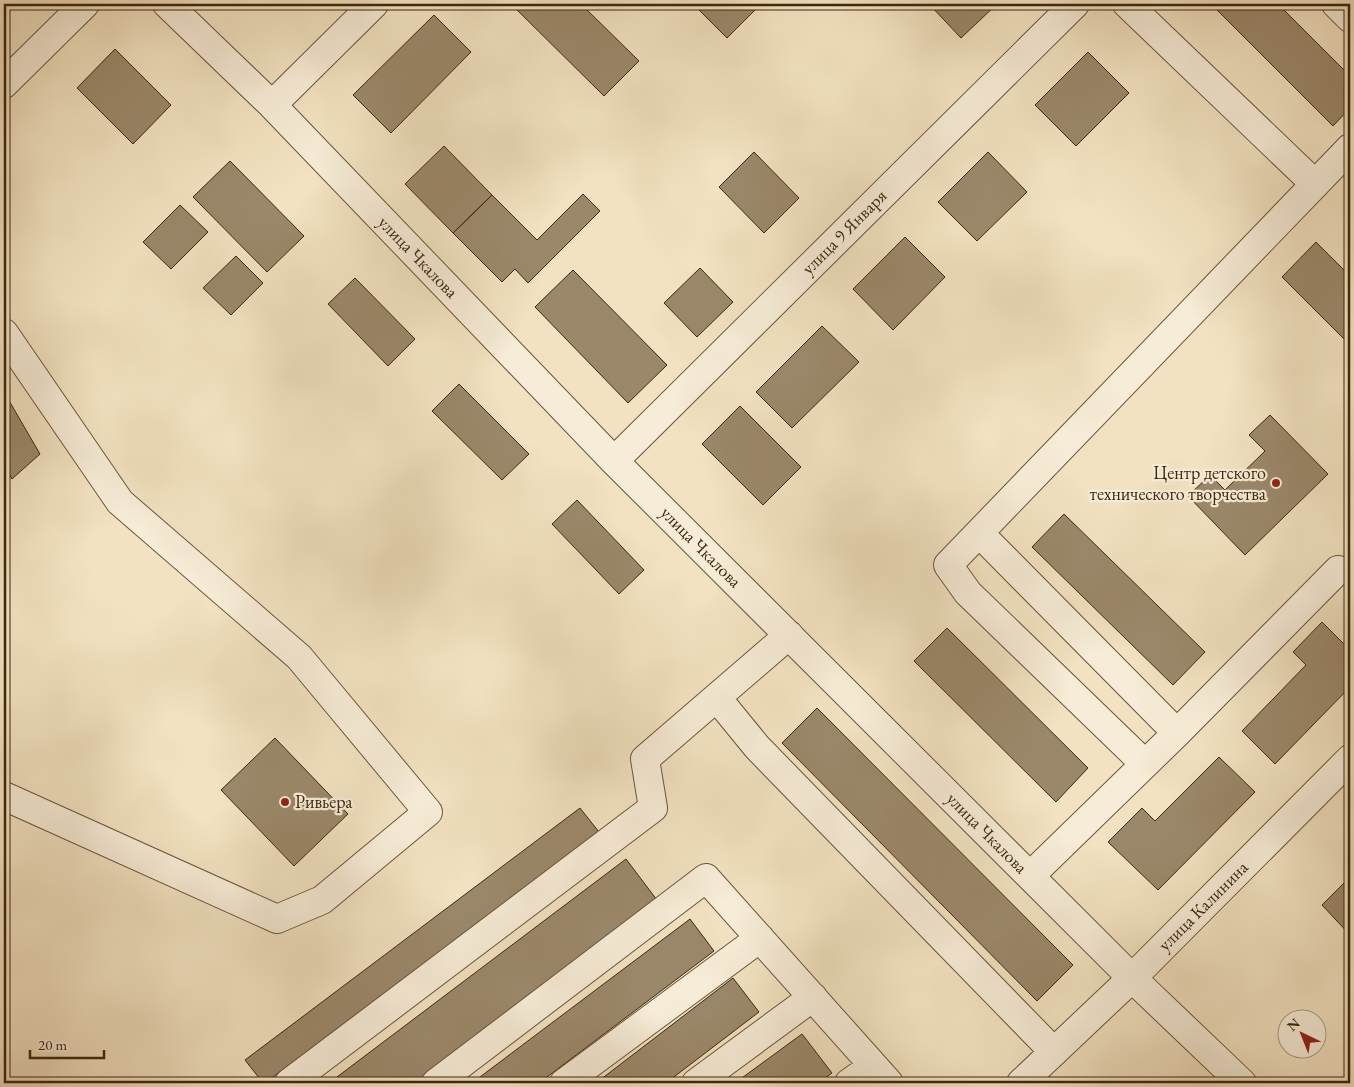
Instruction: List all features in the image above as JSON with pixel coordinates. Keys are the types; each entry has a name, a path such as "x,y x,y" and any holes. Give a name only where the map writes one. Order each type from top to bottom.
{"street":[{"path":"4,84 85,4"},
{"name":"улица Чкалова","path":"167,4 272,105 614,461 1132,978 1242,1083"},
{"path":"272,105 374,4"},
{"name":"улица 9 Января","path":"614,461 1074,4"},
{"path":"1127,4 1315,184"},
{"path":"1336,4 1350,18"},
{"path":"1144,764 968,594 948,565 1350,148"},
{"path":"4,333 120,502 299,658 428,812 322,900 277,919 4,796"},
{"path":"979,533 1177,733"},
{"path":"1030,876 1346,570"},
{"path":"289,1083 653,808 646,759 789,635"},
{"path":"716,698 757,747 1054,1052"},
{"name":"улица Калинина","path":"1021,1083 1132,978 1350,759"},
{"path":"436,1083 706,878 881,1075 849,1083"},
{"path":"564,1083 760,938"},
{"path":"696,1083 813,997"}],"building":[{"path":"511,4 581,4 639,61 604,96"},
{"path":"693,4 761,4 727,38"},
{"path":"929,4 997,4 961,38"},
{"path":"1211,4 1278,4 1350,76 1350,108 1333,126"},
{"path":"434,15 471,52 391,133 353,95"},
{"path":"115,49 171,105 133,144 77,88"},
{"path":"1088,52 1129,93 1076,146 1035,105"},
{"path":"444,146 492,195 453,233 405,184"},
{"path":"754,152 799,198 764,233 719,187"},
{"path":"988,152 1027,192 977,241 938,202"},
{"path":"230,161 304,236 267,272 193,197"},
{"path":"583,194 600,211 528,283 515,269 502,282 453,233 492,195 537,240"},
{"path":"180,205 208,232 171,269 143,242"},
{"path":"905,237 945,277 893,330 853,289"},
{"path":"1316,242 1350,276 1350,345 1282,277"},
{"path":"236,256 263,283 231,315 203,288"},
{"path":"700,268 733,302 697,337 664,303"},
{"path":"573,270 667,365 628,403 535,307"},
{"path":"355,278 415,339 388,366 328,304"},
{"path":"822,326 859,362 792,428 756,392"},
{"path":"459,384 529,454 502,480 432,411"},
{"path":"4,392 40,454 12,479 4,465"},
{"path":"740,406 801,467 763,505 702,444"},
{"name":"Центр детского технического творчества","path":"1270,415 1328,474 1245,555 1188,496 1210,475 1225,490 1265,451 1249,435"},
{"path":"577,500 644,570 619,594 552,524"},
{"path":"1064,514 1205,652 1173,685 1032,547"},
{"path":"1322,622 1350,650 1350,687 1275,764 1242,731 1306,665 1293,652"},
{"path":"947,628 1088,768 1056,802 914,661"},
{"path":"817,708 1073,965 1037,1001 782,743"},
{"name":"Ривьера","path":"275,738 348,814 294,866 221,790"},
{"path":"1219,757 1255,792 1158,890 1108,842 1142,808 1155,821"},
{"path":"580,808 599,832 263,1083 245,1060"},
{"path":"626,859 660,904 422,1083 329,1083"},
{"path":"1350,877 1350,935 1322,905"},
{"path":"690,919 714,951 539,1083 472,1083"},
{"path":"733,978 759,1012 666,1083 596,1083"},
{"path":"802,1034 832,1073 818,1083 735,1083"}],"place":[{"name":"Центр детского технического творчества","path":"1276,483"},
{"name":"Ривьера","path":"285,802"}]}
